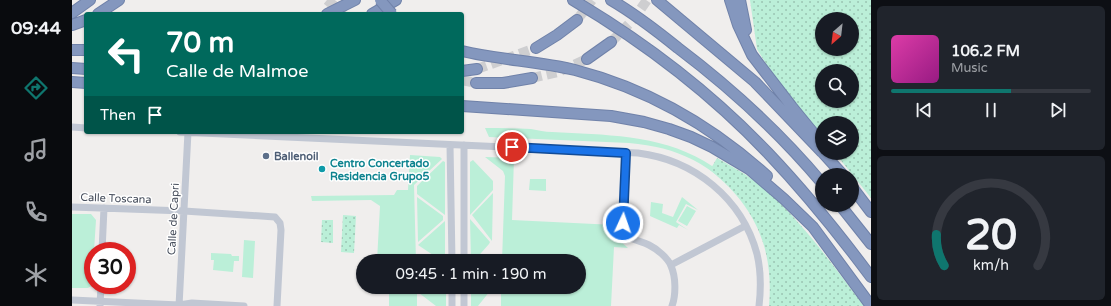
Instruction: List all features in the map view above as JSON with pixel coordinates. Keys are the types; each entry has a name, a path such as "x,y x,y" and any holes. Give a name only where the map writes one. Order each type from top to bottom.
{"highway":[{"path":"72,13 90,0"},
{"path":"101,12 119,0"},
{"path":"331,12 355,0"},
{"path":"380,0 390,12"},
{"path":"375,12 396,0"},
{"path":"573,0 614,25 660,57 741,126 792,179 841,237 871,277"},
{"path":"611,0 641,19 695,60 752,109 815,175"},
{"path":"657,0 755,82 815,146"},
{"path":"730,0 738,25 752,55 815,134"},
{"path":"740,0 746,31 768,77"},
{"path":"536,48 557,36 577,20"},
{"path":"72,25 84,21"},
{"path":"587,59 611,42"},
{"path":"72,50 84,50"},
{"path":"464,51 574,70 628,87 674,108 714,133 746,157 790,197 871,306"},
{"path":"72,68 84,69"},
{"path":"464,71 477,69"},
{"path":"476,83 502,83 532,78"},
{"path":"72,82 84,83"},
{"path":"464,106 612,116 644,122 669,129 712,147 749,169 784,198 813,227"},
{"path":"829,160 836,168"},
{"path":"859,196 871,212"},
{"path":"846,212 871,244"}],"street":[{"path":"72,127 84,128"},
{"name":"Calle de Capri","path":"179,306 188,134"},
{"path":"232,134 626,153 651,155 675,162 706,179 727,198 740,215 757,254 761,281 759,306"},
{"path":"450,144 452,254"},
{"path":"464,146 464,254"},
{"path":"626,153 623,230 631,239 651,246 659,251 671,265 674,281 672,306"},
{"name":"Calle Toscana","path":"72,207 271,216 278,220 281,230 277,306"},
{"path":"102,242 104,208"},
{"path":"671,265 745,226"},
{"path":"100,304 101,294"},
{"path":"452,294 452,306"},
{"path":"464,294 464,306"},
{"path":"72,300 100,304 179,306 192,303 244,306"}],"green space":[{"path":"750,0 871,0 871,198 859,183 859,168 847,168 841,160 859,160 859,116 815,116 815,129 783,92 757,49"},
{"path":"485,128 514,128 549,132 611,135 649,141 668,146 686,152 719,171 727,178 744,202 719,177 693,160 678,153 647,145 629,143 489,137"},
{"path":"410,155 440,157 442,159 414,185 416,254 377,254 380,206 371,200 312,201 311,196 394,195 397,190 408,190"},
{"path":"485,157 514,158 512,220 615,225 615,232 620,241 628,248 614,247 611,306 501,306 501,294 586,294 586,254 502,254 505,176 503,171"},
{"path":"717,158 746,175 763,188 795,218 824,253 864,306 769,306 770,285 764,247 750,214 739,198 710,170"},
{"path":"473,160 493,181 493,190 470,215 470,162"},
{"path":"443,161 445,162 445,215 417,194 417,186"},
{"path":"530,179 546,179 546,191 529,190"},
{"path":"493,193 492,241 472,215"},
{"path":"417,197 443,216 443,220 418,242"},
{"path":"682,197 698,210 686,204 676,222 688,230 679,225 677,228 650,216 651,202 663,204 662,213 673,217"},
{"path":"687,206 696,211 687,226 678,221"},
{"path":"72,214 91,214 96,220 95,242 84,242 84,288 72,288"},
{"path":"343,215 356,216 354,253 341,252"},
{"path":"470,219 490,242 480,254 471,254"},
{"path":"322,220 333,220 333,243 321,242"},
{"path":"445,221 445,254 432,254 418,245"},
{"path":"244,240 255,241 253,278 242,277"},
{"path":"211,253 239,256 239,261 234,261 233,272 213,270 214,260 211,260"},
{"path":"389,294 417,294 417,306 389,306"},
{"path":"420,294 446,294 446,306 436,306"},
{"path":"471,294 488,294 478,306 471,306"}],"tunnel":[{"path":"327,0 342,12"},
{"path":"577,20 592,0"},
{"path":"611,42 633,20 647,0"},
{"path":"477,69 536,48"},
{"path":"532,78 558,72 587,59"},
{"path":"464,80 476,83"}],"place":[{"name":"Ballenoil","path":"266,156"},
{"name":"Centro Concertado Residencia Grupo5","path":"322,169"}],"route":[{"path":"512,147 626,153 623,223"}]}
